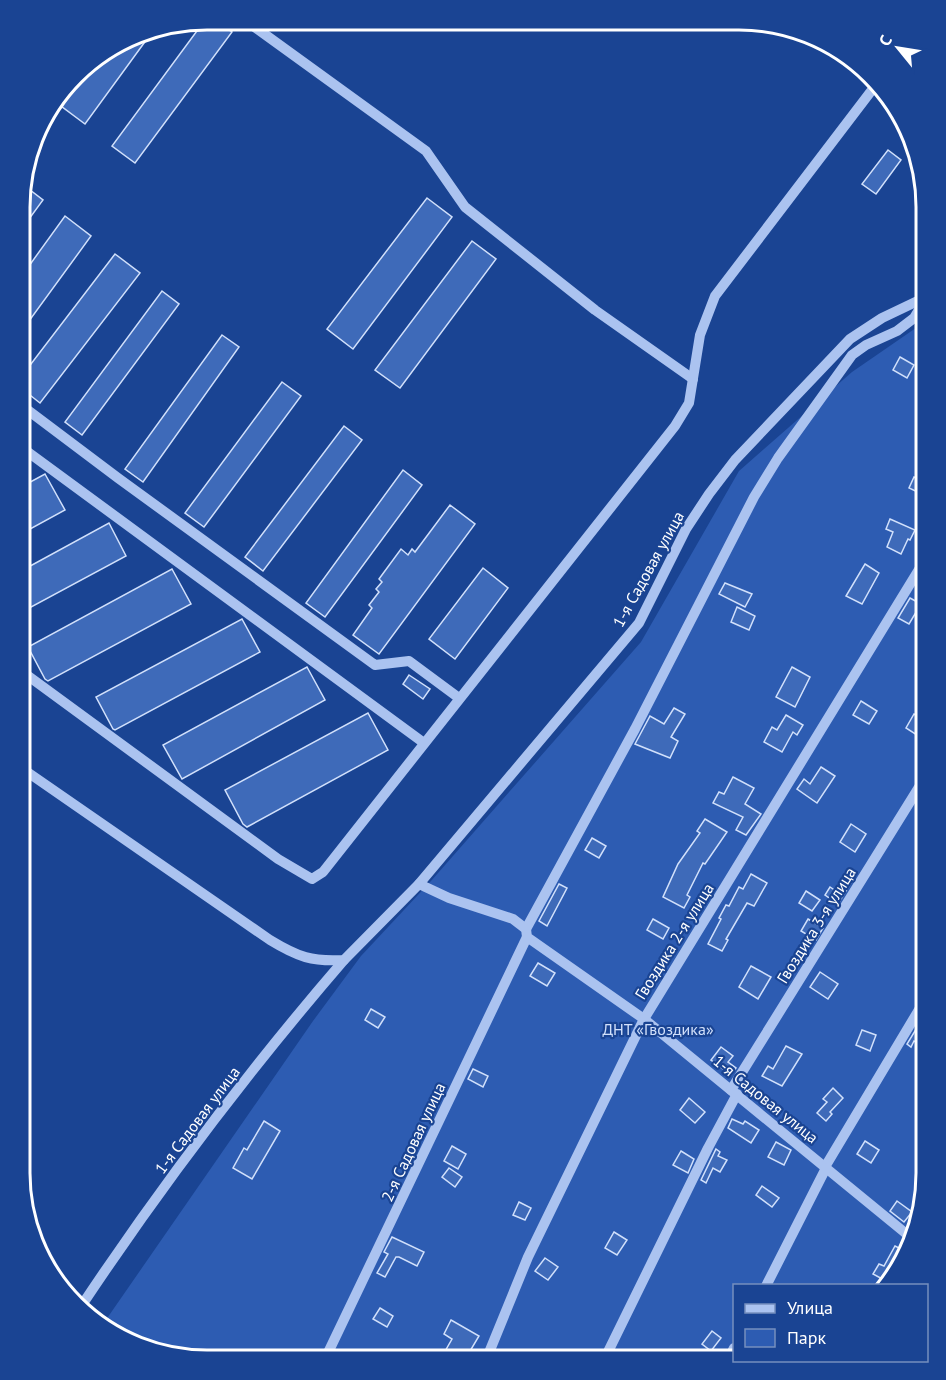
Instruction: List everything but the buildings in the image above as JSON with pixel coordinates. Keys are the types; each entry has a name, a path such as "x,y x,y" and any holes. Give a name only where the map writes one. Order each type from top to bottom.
{"street":[{"path":"259,30 426,151 465,207 596,310 693,379"},
{"path":"30,676 278,859 312,879 323,872 675,426 690,403 700,335 715,296 872,90"},
{"name":"1-я Садовая улица","path":"85,1301 143,1215 290,1022 344,960 419,884 639,623 686,529 735,460 850,339 882,318 916,303"},
{"name":"2-я Садовая улица","path":"330,1350 526,933 754,497 778,458 852,355 866,345 897,331 916,315"},
{"path":"30,412 375,665 409,661 459,698"},
{"path":"30,454 424,743"},
{"name":"Гвоздика 2-я улица","path":"490,1350 528,1257 644,1019 916,574"},
{"path":"30,774 275,943 310,960 320,962 344,960"},
{"name":"Гвоздика 3-я улица","path":"609,1350 734,1092 916,792"},
{"name":"1-я Садовая улица","path":"419,884 449,898 513,919 526,933 644,1019 906,1233"},
{"path":"767,1284 825,1168 916,1015"}],"green space":[{"name":"ДНТ «Гвоздика»","path":"916,328 916,1184 907,1230 898,1251 876,1284 733,1284 733,1350 207,1350 173,1347 150,1341 107,1318 313,1021 361,956 431,881 641,642 739,471 852,372"}]}
